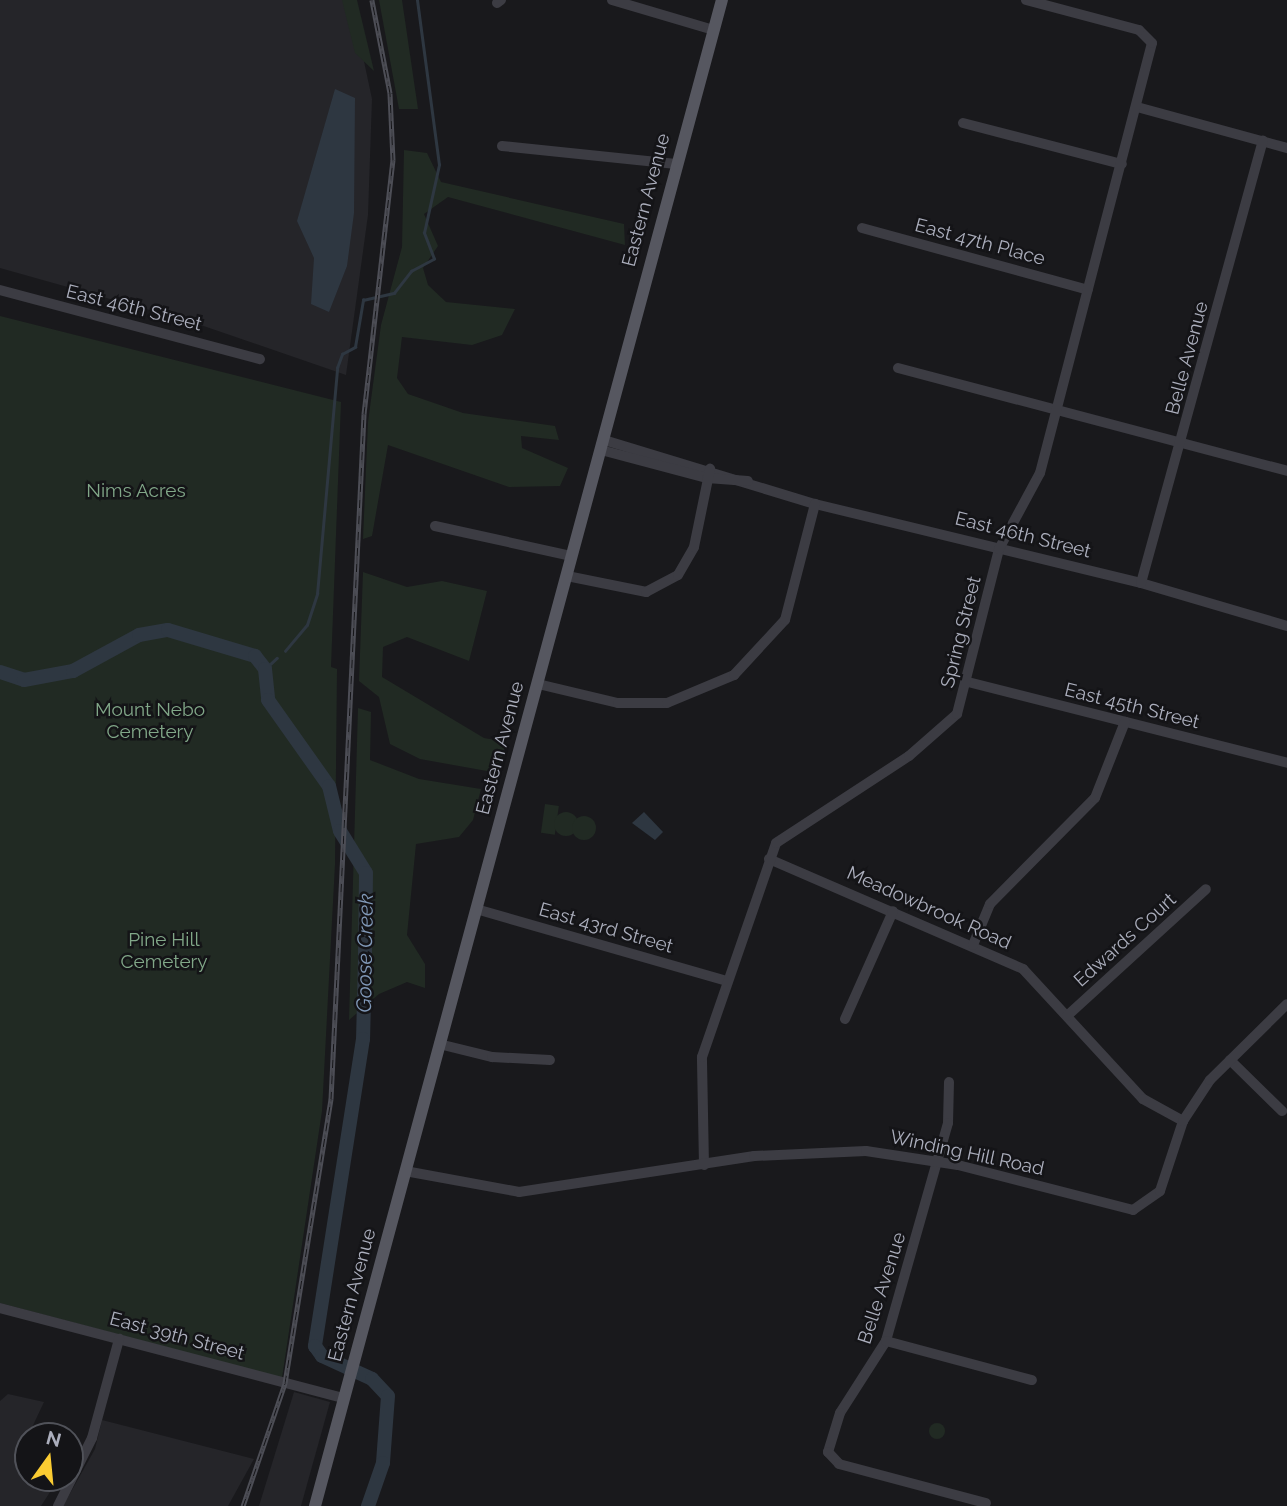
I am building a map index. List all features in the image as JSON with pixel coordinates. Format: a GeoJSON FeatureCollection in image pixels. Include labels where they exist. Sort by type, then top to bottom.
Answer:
{"type":"FeatureCollection","features":[{"type":"Feature","properties":{"kind":"main road","name":"Eastern Avenue"},"geometry":{"type":"LineString","coordinates":[[315,1506],[722,0]]}},
{"type":"Feature","properties":{"kind":"street"},"geometry":{"type":"LineString","coordinates":[[612,0],[713,30]]}},
{"type":"Feature","properties":{"kind":"street","name":"Spring Street"},"geometry":{"type":"LineString","coordinates":[[704,1165],[702,1058],[769,859],[786,832],[949,724],[968,682],[999,549],[1036,482],[1056,410],[1152,53],[1148,36],[1026,0]]}},
{"type":"Feature","properties":{"kind":"street"},"geometry":{"type":"LineString","coordinates":[[1137,107],[1287,148]]}},
{"type":"Feature","properties":{"kind":"street"},"geometry":{"type":"LineString","coordinates":[[963,123],[1122,164]]}},
{"type":"Feature","properties":{"kind":"street","name":"Belle Avenue"},"geometry":{"type":"LineString","coordinates":[[1141,583],[1182,444],[1263,141]]}},
{"type":"Feature","properties":{"kind":"street"},"geometry":{"type":"LineString","coordinates":[[502,146],[676,164]]}},
{"type":"Feature","properties":{"kind":"street","name":"East 47th Place"},"geometry":{"type":"LineString","coordinates":[[862,228],[1088,290]]}},
{"type":"Feature","properties":{"kind":"street","name":"East 46th Street"},"geometry":{"type":"LineString","coordinates":[[0,290],[260,359]]}},
{"type":"Feature","properties":{"kind":"street"},"geometry":{"type":"LineString","coordinates":[[898,368],[1287,471]]}},
{"type":"Feature","properties":{"kind":"street","name":"East 46th Street"},"geometry":{"type":"LineString","coordinates":[[602,445],[748,481],[816,503],[1141,583],[1287,626]]}},
{"type":"Feature","properties":{"kind":"street"},"geometry":{"type":"LineString","coordinates":[[567,576],[646,592],[678,575],[694,547],[708,473]]}},
{"type":"Feature","properties":{"kind":"street"},"geometry":{"type":"LineString","coordinates":[[538,684],[618,703],[667,703],[734,675],[785,620],[816,503]]}},
{"type":"Feature","properties":{"kind":"street"},"geometry":{"type":"LineString","coordinates":[[435,526],[572,556]]}},
{"type":"Feature","properties":{"kind":"street","name":"East 45th Street"},"geometry":{"type":"LineString","coordinates":[[968,682],[1287,763]]}},
{"type":"Feature","properties":{"kind":"street"},"geometry":{"type":"LineString","coordinates":[[973,945],[990,904],[1095,798],[1125,722]]}},
{"type":"Feature","properties":{"kind":"street","name":"Meadowbrook Road"},"geometry":{"type":"LineString","coordinates":[[769,859],[973,945],[1023,969],[1143,1099],[1183,1121]]}},
{"type":"Feature","properties":{"kind":"street","name":"Edwards Court"},"geometry":{"type":"LineString","coordinates":[[1067,1016],[1206,889]]}},
{"type":"Feature","properties":{"kind":"street","name":"East 43rd Street"},"geometry":{"type":"LineString","coordinates":[[476,909],[727,981]]}},
{"type":"Feature","properties":{"kind":"street"},"geometry":{"type":"LineString","coordinates":[[845,1019],[892,911]]}},
{"type":"Feature","properties":{"kind":"street","name":"Winding Hill Road"},"geometry":{"type":"LineString","coordinates":[[405,1171],[488,1191],[519,1192],[827,1149],[939,1161],[1133,1210],[1160,1191],[1183,1121],[1230,1060],[1287,1004]]}},
{"type":"Feature","properties":{"kind":"street"},"geometry":{"type":"LineString","coordinates":[[439,1044],[492,1056],[550,1060]]}},
{"type":"Feature","properties":{"kind":"street"},"geometry":{"type":"LineString","coordinates":[[1230,1060],[1282,1111]]}},
{"type":"Feature","properties":{"kind":"street","name":"Belle Avenue"},"geometry":{"type":"LineString","coordinates":[[949,1082],[939,1161],[886,1341],[840,1413],[829,1457],[986,1503]]}},
{"type":"Feature","properties":{"kind":"street","name":"East 39th Street"},"geometry":{"type":"LineString","coordinates":[[0,1308],[344,1398]]}},
{"type":"Feature","properties":{"kind":"street"},"geometry":{"type":"LineString","coordinates":[[58,1506],[92,1438],[119,1339]]}},
{"type":"Feature","properties":{"kind":"street"},"geometry":{"type":"LineString","coordinates":[[886,1341],[1032,1380]]}},
{"type":"Feature","properties":{"kind":"shaded area"},"geometry":{"type":"Polygon","coordinates":[[[0,0],[351,0],[372,99],[368,215],[346,375],[192,322],[0,268],[0,0]]]}},
{"type":"Feature","properties":{"kind":"shaded area"},"geometry":{"type":"Polygon","coordinates":[[[335,89],[355,98],[354,213],[347,266],[329,312],[311,304],[314,258],[297,221],[335,89]]]}},
{"type":"Feature","properties":{"kind":"shaded area"},"geometry":{"type":"Polygon","coordinates":[[[644,812],[663,832],[655,840],[632,823],[644,812]]]}},
{"type":"Feature","properties":{"kind":"shaded area"},"geometry":{"type":"Polygon","coordinates":[[[294,1392],[330,1402],[301,1506],[259,1506],[294,1392]]]}},
{"type":"Feature","properties":{"kind":"shaded area"},"geometry":{"type":"Polygon","coordinates":[[[8,1394],[44,1402],[35,1422],[14,1422],[14,1492],[50,1492],[41,1506],[0,1506],[0,1401],[8,1394]]]}},
{"type":"Feature","properties":{"kind":"shaded area"},"geometry":{"type":"Polygon","coordinates":[[[102,1420],[254,1459],[228,1506],[63,1506],[71,1492],[84,1492],[84,1469],[95,1449],[102,1420]]]}},
{"type":"Feature","properties":{"kind":"green space"},"geometry":{"type":"Polygon","coordinates":[[[342,0],[357,0],[374,71],[355,53],[342,0]]]}},
{"type":"Feature","properties":{"kind":"green space"},"geometry":{"type":"Polygon","coordinates":[[[379,0],[402,0],[418,109],[399,109],[379,0]]]}},
{"type":"Feature","properties":{"kind":"green space"},"geometry":{"type":"Polygon","coordinates":[[[404,150],[427,153],[441,182],[624,224],[625,245],[448,197],[424,214],[438,246],[423,268],[428,285],[446,302],[515,309],[502,335],[472,345],[402,337],[397,378],[408,394],[463,413],[555,426],[559,440],[521,436],[522,448],[568,468],[560,486],[509,487],[388,445],[372,536],[363,539],[368,422],[381,325],[402,247],[404,150]]]}},
{"type":"Feature","properties":{"kind":"green space"},"geometry":{"type":"Polygon","coordinates":[[[0,316],[341,402],[331,667],[337,669],[335,864],[322,1111],[282,1378],[0,1303],[0,316]]]}},
{"type":"Feature","properties":{"kind":"green space"},"geometry":{"type":"Polygon","coordinates":[[[363,572],[407,587],[442,581],[487,591],[469,661],[407,637],[383,647],[382,677],[484,738],[506,742],[498,773],[420,759],[390,744],[379,697],[359,681],[363,572]]]}},
{"type":"Feature","properties":{"kind":"green space"},"geometry":{"type":"Polygon","coordinates":[[[358,708],[371,712],[370,760],[419,779],[481,789],[473,820],[459,837],[416,844],[407,935],[425,964],[425,988],[407,982],[379,994],[349,1020],[358,708]]]}},
{"type":"Feature","properties":{"kind":"green space"},"geometry":{"type":"Polygon","coordinates":[[[545,804],[559,806],[555,835],[541,833],[545,804]]]}},
{"type":"Feature","properties":{"kind":"green space"},"geometry":{"type":"Polygon","coordinates":[[[566,812],[574,816],[578,824],[574,832],[566,836],[558,832],[554,824],[558,816],[566,812]]]}},
{"type":"Feature","properties":{"kind":"green space"},"geometry":{"type":"Polygon","coordinates":[[[584,816],[592,820],[596,828],[592,836],[584,840],[576,836],[572,828],[576,820],[584,816]]]}},
{"type":"Feature","properties":{"kind":"green space"},"geometry":{"type":"Polygon","coordinates":[[[937,1423],[945,1431],[937,1439],[929,1431],[937,1423]]]}},
{"type":"Feature","properties":{"kind":"waterway"},"geometry":{"type":"LineString","coordinates":[[285,651],[307,625],[317,594],[337,368],[342,354],[355,347],[363,300],[394,293],[411,271],[434,259],[424,233],[439,165],[417,0]]}},
{"type":"Feature","properties":{"kind":"waterway","name":"Goose Creek"},"geometry":{"type":"LineString","coordinates":[[0,672],[24,680],[73,671],[139,635],[168,630],[255,656],[265,669],[268,700],[329,786],[340,831],[366,873],[365,959],[363,1039],[315,1346],[322,1356],[372,1379],[388,1396],[383,1463],[368,1506]]}},
{"type":"Feature","properties":{"kind":"waterway"},"geometry":{"type":"LineString","coordinates":[[265,669],[277,658]]}},
{"type":"Feature","properties":{"kind":"railway"},"geometry":{"type":"LineString","coordinates":[[243,1506],[285,1383],[331,1099],[364,414],[393,160],[390,93],[372,0]]}},
{"type":"Feature","properties":{"kind":"park label","name":"Nims Acres"},"geometry":{"type":"Point","coordinates":[136,491]}},
{"type":"Feature","properties":{"kind":"park label","name":"Mount Nebo Cemetery"},"geometry":{"type":"Point","coordinates":[150,721]}},
{"type":"Feature","properties":{"kind":"park label","name":"Pine Hill Cemetery"},"geometry":{"type":"Point","coordinates":[164,951]}}]}
